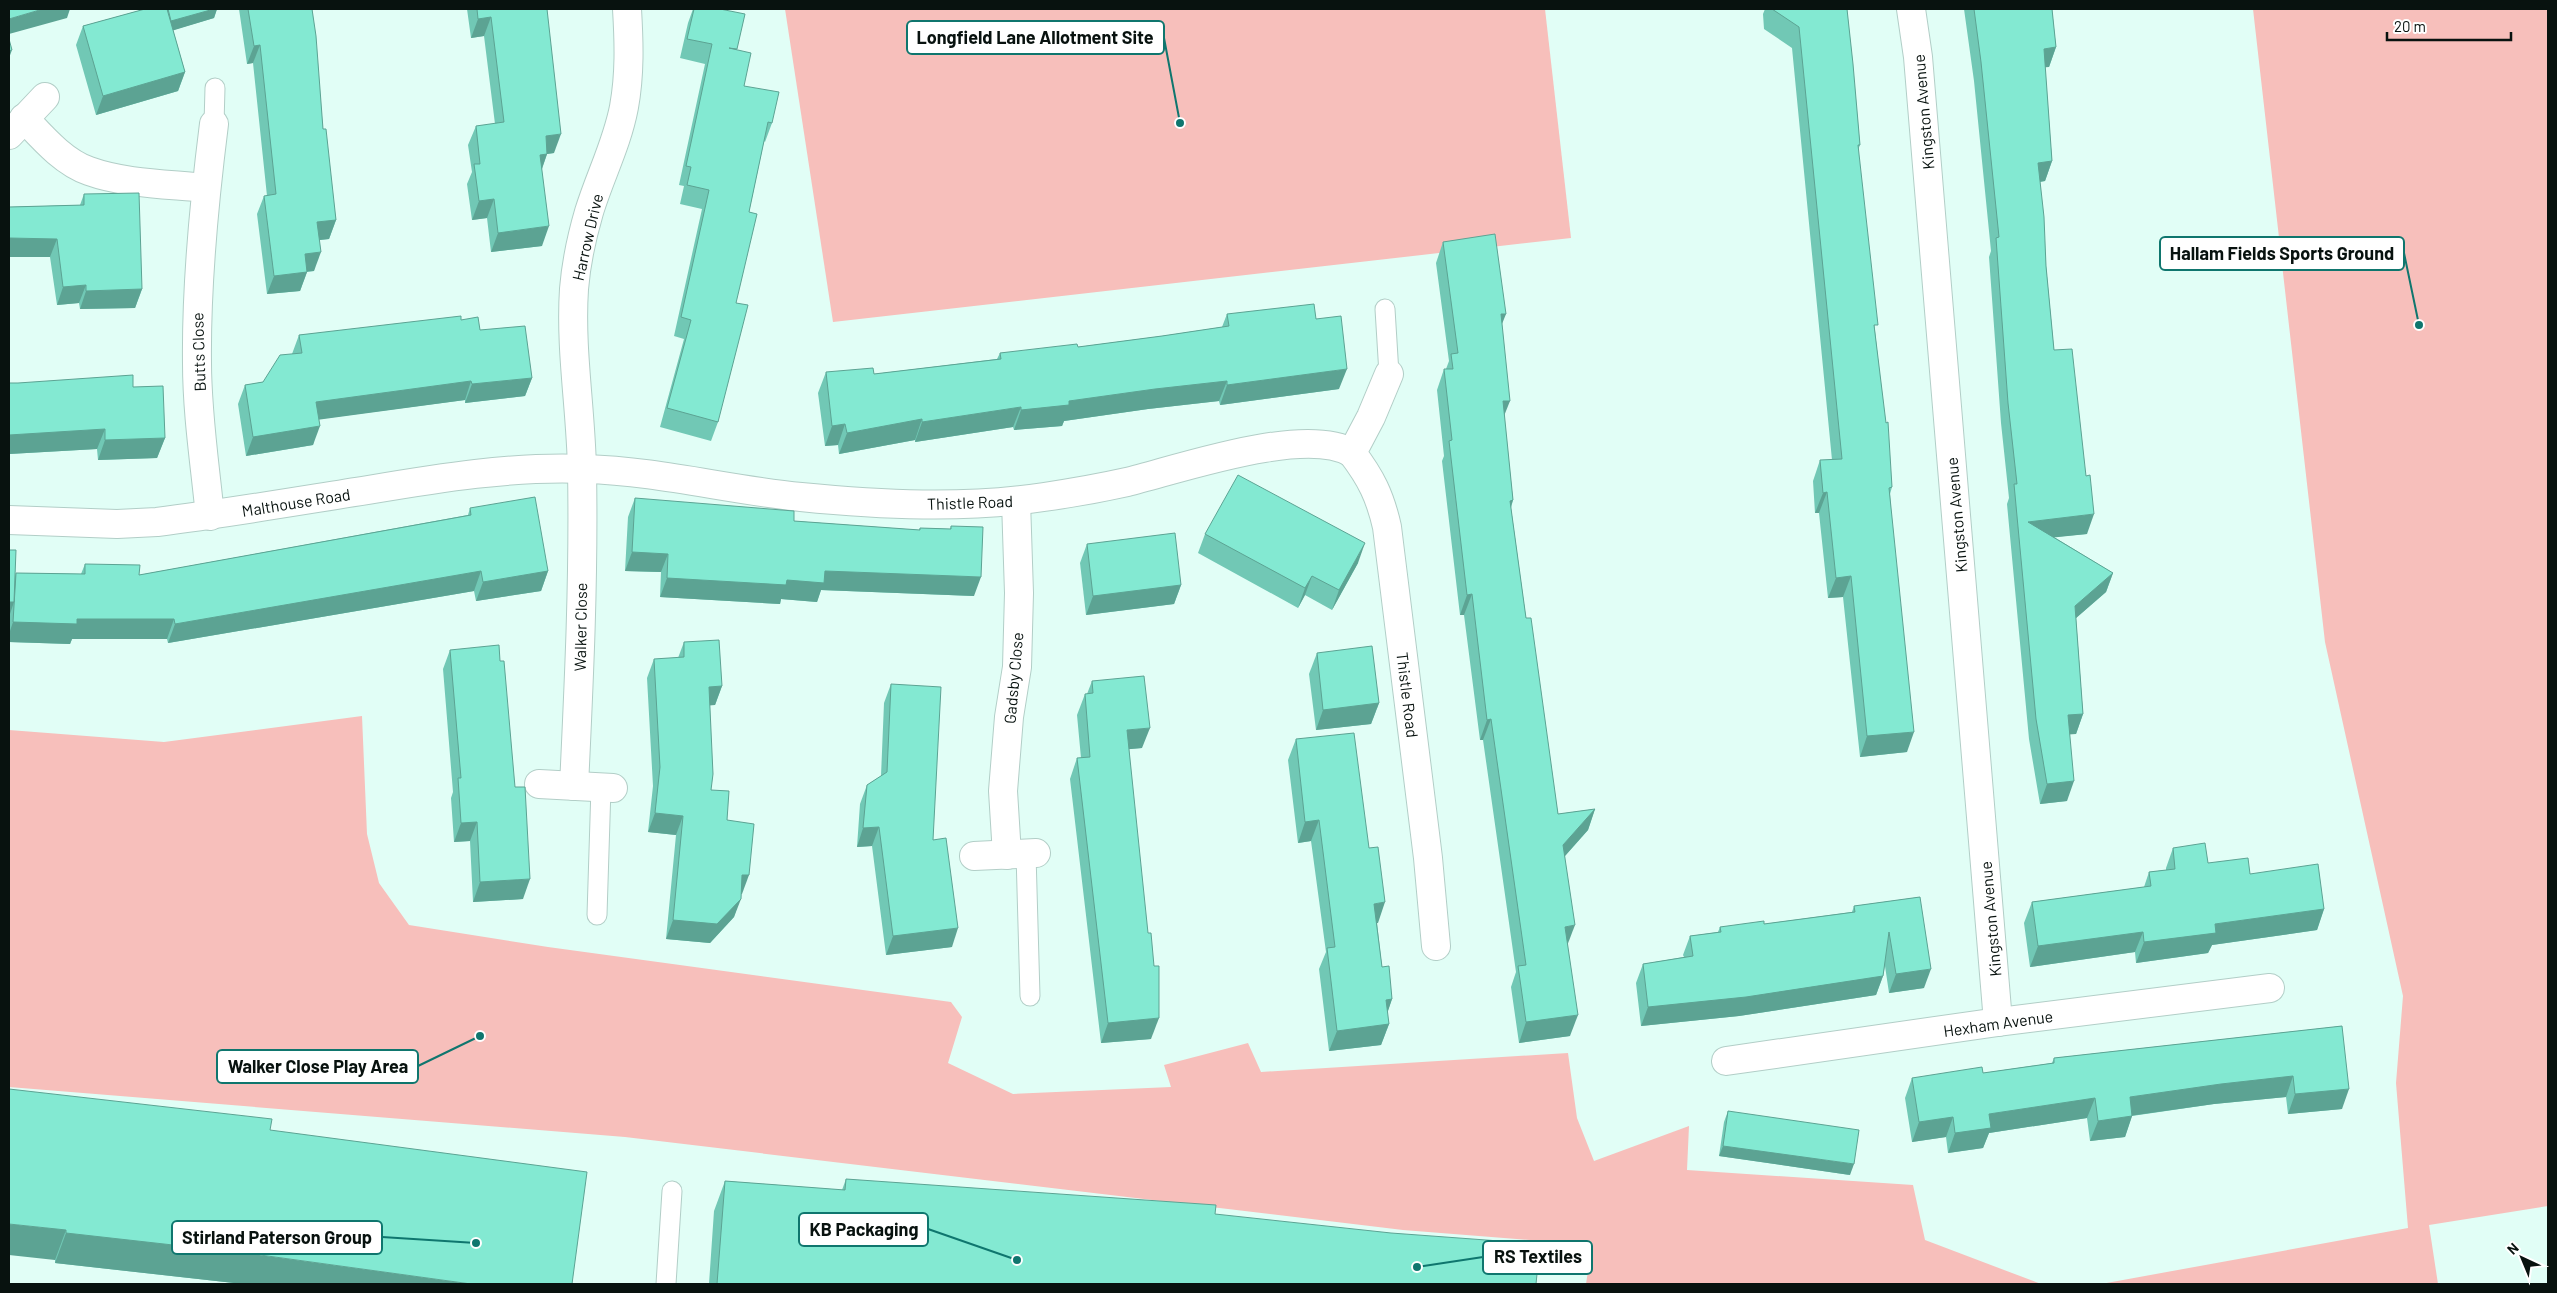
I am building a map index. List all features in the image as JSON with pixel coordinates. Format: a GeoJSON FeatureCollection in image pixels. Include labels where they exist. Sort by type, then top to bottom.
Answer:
{"type":"FeatureCollection","features":[{"type":"Feature","properties":{"kind":"street","name":"Harrow Drive"},"geometry":{"type":"LineString","coordinates":[[582,468],[573,328],[574,288],[589,212],[616,139],[624,107],[629,65],[627,9]]}},
{"type":"Feature","properties":{"kind":"street","name":"Kingston Avenue"},"geometry":{"type":"LineString","coordinates":[[1911,9],[1919,67],[1998,1022]]}},
{"type":"Feature","properties":{"kind":"street"},"geometry":{"type":"LineString","coordinates":[[45,97],[16,127],[87,171],[120,178],[206,188]]}},
{"type":"Feature","properties":{"kind":"street","name":"Butts Close"},"geometry":{"type":"LineString","coordinates":[[210,516],[197,366],[197,306],[206,188],[214,124]]}},
{"type":"Feature","properties":{"kind":"street"},"geometry":{"type":"LineString","coordinates":[[1352,452],[1372,416],[1389,374]]}},
{"type":"Feature","properties":{"kind":"street","name":"Thistle Road"},"geometry":{"type":"LineString","coordinates":[[582,468],[640,472],[800,497],[919,504],[1016,501],[1082,492],[1262,449],[1328,444],[1342,446],[1352,452],[1366,471],[1380,497],[1387,527],[1428,858],[1436,946]]}},
{"type":"Feature","properties":{"kind":"street","name":"Malthouse Road"},"geometry":{"type":"LineString","coordinates":[[9,520],[117,524],[158,522],[210,516],[413,482],[497,472],[582,468]]}},
{"type":"Feature","properties":{"kind":"street","name":"Walker Close"},"geometry":{"type":"LineString","coordinates":[[574,786],[581,638],[582,468]]}},
{"type":"Feature","properties":{"kind":"street","name":"Gadsby Close"},"geometry":{"type":"LineString","coordinates":[[1016,501],[1019,593],[1017,667],[1009,718],[1003,790],[1023,854]]}},
{"type":"Feature","properties":{"kind":"street"},"geometry":{"type":"LineString","coordinates":[[539,784],[607,788]]}},
{"type":"Feature","properties":{"kind":"street"},"geometry":{"type":"LineString","coordinates":[[974,856],[1023,854]]}},
{"type":"Feature","properties":{"kind":"street","name":"Hexham Avenue"},"geometry":{"type":"LineString","coordinates":[[1726,1061],[1998,1022],[2270,988]]}},
{"type":"Feature","properties":{"kind":"lane"},"geometry":{"type":"LineString","coordinates":[[214,88],[214,124]]}},
{"type":"Feature","properties":{"kind":"lane"},"geometry":{"type":"LineString","coordinates":[[1385,309],[1389,374]]}},
{"type":"Feature","properties":{"kind":"lane"},"geometry":{"type":"LineString","coordinates":[[597,915],[607,788]]}},
{"type":"Feature","properties":{"kind":"lane","name":"Gadsby Close"},"geometry":{"type":"LineString","coordinates":[[1023,854],[1030,996]]}},
{"type":"Feature","properties":{"kind":"lane"},"geometry":{"type":"LineString","coordinates":[[666,1284],[672,1191]]}},
{"type":"Feature","properties":{"kind":"shaded area"},"geometry":{"type":"Polygon","coordinates":[[[785,9],[1545,9],[1571,238],[833,322],[785,9]]]}},
{"type":"Feature","properties":{"kind":"shaded area"},"geometry":{"type":"Polygon","coordinates":[[[2253,9],[2548,9],[2548,1206],[2429,1225],[2438,1284],[2101,1284],[2408,1228],[2396,1083],[2403,996],[2325,642],[2253,9]]]}},
{"type":"Feature","properties":{"kind":"shaded area"},"geometry":{"type":"Polygon","coordinates":[[[362,716],[367,834],[379,883],[409,925],[548,947],[951,1002],[962,1017],[948,1063],[1013,1094],[1171,1087],[1164,1065],[1248,1043],[1261,1072],[1568,1053],[1577,1118],[1594,1161],[1689,1126],[1687,1170],[1913,1185],[1925,1240],[2041,1284],[1586,1284],[1592,1245],[1403,1230],[625,1137],[9,1087],[9,730],[164,742],[362,716]]]}},
{"type":"Feature","properties":{"kind":"building"},"geometry":{"type":"Polygon","coordinates":[[[9,9],[43,9],[9,19],[9,9]]]}},
{"type":"Feature","properties":{"kind":"building"},"geometry":{"type":"Polygon","coordinates":[[[145,9],[167,9],[185,72],[103,96],[83,26],[145,9]]]}},
{"type":"Feature","properties":{"kind":"building"},"geometry":{"type":"Polygon","coordinates":[[[168,9],[214,9],[171,21],[168,9]]]}},
{"type":"Feature","properties":{"kind":"building"},"geometry":{"type":"Polygon","coordinates":[[[248,9],[312,9],[316,36],[323,129],[326,129],[336,220],[317,222],[321,252],[305,254],[307,272],[274,276],[264,196],[276,194],[260,45],[254,46],[248,9]]]}},
{"type":"Feature","properties":{"kind":"building"},"geometry":{"type":"Polygon","coordinates":[[[477,9],[547,9],[561,134],[546,136],[547,154],[540,155],[549,226],[498,233],[494,199],[479,201],[474,164],[480,164],[476,126],[504,122],[491,17],[478,19],[477,9]]]}},
{"type":"Feature","properties":{"kind":"building"},"geometry":{"type":"Polygon","coordinates":[[[694,9],[720,9],[745,14],[737,49],[729,48],[751,53],[744,86],[779,92],[772,123],[768,122],[749,212],[757,214],[736,303],[748,305],[718,422],[667,408],[691,320],[681,317],[709,190],[687,185],[691,167],[686,166],[712,44],[687,39],[694,9]]]}},
{"type":"Feature","properties":{"kind":"building"},"geometry":{"type":"Polygon","coordinates":[[[1772,9],[1847,9],[1860,145],[1858,145],[1878,325],[1874,325],[1886,423],[1888,422],[1892,487],[1889,488],[1914,732],[1867,736],[1851,576],[1836,578],[1827,492],[1823,493],[1820,460],[1842,459],[1799,27],[1772,9]]]}},
{"type":"Feature","properties":{"kind":"building"},"geometry":{"type":"Polygon","coordinates":[[[1974,9],[2052,9],[2056,47],[2044,49],[2052,161],[2038,163],[2044,217],[2046,266],[2054,350],[2072,349],[2086,476],[2090,475],[2094,514],[2028,522],[2113,573],[2075,606],[2083,714],[2068,715],[2074,781],[2047,784],[2036,719],[2014,484],[2017,484],[2008,403],[1996,238],[1999,237],[1974,9]]]}},
{"type":"Feature","properties":{"kind":"building"},"geometry":{"type":"Polygon","coordinates":[[[9,39],[12,50],[9,51],[9,39]]]}},
{"type":"Feature","properties":{"kind":"building"},"geometry":{"type":"Polygon","coordinates":[[[139,193],[142,289],[86,291],[86,285],[63,287],[57,239],[9,238],[9,207],[84,205],[84,194],[139,193]]]}},
{"type":"Feature","properties":{"kind":"building"},"geometry":{"type":"Polygon","coordinates":[[[1495,234],[1506,314],[1501,314],[1510,401],[1503,401],[1513,500],[1510,501],[1526,618],[1531,618],[1558,814],[1595,809],[1563,845],[1575,925],[1565,927],[1578,1015],[1526,1022],[1518,966],[1526,965],[1491,719],[1487,720],[1472,594],[1467,595],[1449,441],[1452,440],[1444,369],[1453,369],[1451,354],[1458,353],[1443,242],[1495,234]]]}},
{"type":"Feature","properties":{"kind":"building"},"geometry":{"type":"Polygon","coordinates":[[[1314,304],[1316,319],[1341,316],[1347,369],[1227,385],[1227,381],[1155,389],[1069,401],[1069,405],[1021,410],[1021,407],[922,422],[922,419],[847,433],[845,424],[832,426],[826,372],[873,368],[874,374],[1001,359],[1000,353],[1077,344],[1078,347],[1229,326],[1227,314],[1314,304]]]}},
{"type":"Feature","properties":{"kind":"building"},"geometry":{"type":"Polygon","coordinates":[[[461,316],[461,320],[478,317],[480,330],[525,326],[532,378],[472,384],[471,381],[316,402],[320,426],[253,437],[245,385],[263,382],[280,355],[302,353],[299,335],[461,316]]]}},
{"type":"Feature","properties":{"kind":"building"},"geometry":{"type":"Polygon","coordinates":[[[133,375],[133,387],[163,386],[165,438],[105,440],[105,429],[9,435],[9,383],[133,375]]]}},
{"type":"Feature","properties":{"kind":"building"},"geometry":{"type":"Polygon","coordinates":[[[1238,475],[1365,543],[1339,590],[1312,576],[1305,588],[1205,534],[1238,475]]]}},
{"type":"Feature","properties":{"kind":"building"},"geometry":{"type":"Polygon","coordinates":[[[535,497],[548,571],[483,582],[481,571],[175,624],[174,619],[77,619],[77,624],[13,622],[16,573],[85,574],[85,564],[140,565],[139,575],[471,515],[470,508],[535,497]]]}},
{"type":"Feature","properties":{"kind":"building"},"geometry":{"type":"Polygon","coordinates":[[[635,498],[794,511],[794,521],[920,530],[920,528],[951,529],[951,526],[983,527],[981,577],[825,571],[824,583],[787,580],[786,585],[667,578],[668,554],[632,552],[635,498]]]}},
{"type":"Feature","properties":{"kind":"building"},"geometry":{"type":"Polygon","coordinates":[[[1175,533],[1181,585],[1093,596],[1087,544],[1175,533]]]}},
{"type":"Feature","properties":{"kind":"building"},"geometry":{"type":"Polygon","coordinates":[[[9,550],[16,550],[14,602],[9,602],[9,550]]]}},
{"type":"Feature","properties":{"kind":"building"},"geometry":{"type":"Polygon","coordinates":[[[719,640],[722,686],[709,687],[713,774],[711,790],[729,791],[727,820],[754,824],[749,875],[742,875],[741,899],[717,924],[673,920],[683,816],[655,813],[660,767],[654,659],[684,657],[684,642],[719,640]]]}},
{"type":"Feature","properties":{"kind":"building"},"geometry":{"type":"Polygon","coordinates":[[[499,645],[500,661],[504,661],[515,787],[525,787],[530,879],[480,882],[477,822],[461,823],[458,778],[461,778],[450,650],[499,645]]]}},
{"type":"Feature","properties":{"kind":"building"},"geometry":{"type":"Polygon","coordinates":[[[1372,646],[1379,703],[1323,710],[1317,653],[1372,646]]]}},
{"type":"Feature","properties":{"kind":"building"},"geometry":{"type":"Polygon","coordinates":[[[1144,676],[1150,728],[1127,730],[1148,933],[1151,933],[1154,966],[1159,966],[1159,1018],[1108,1023],[1077,758],[1090,757],[1085,694],[1093,693],[1092,681],[1144,676]]]}},
{"type":"Feature","properties":{"kind":"building"},"geometry":{"type":"Polygon","coordinates":[[[891,684],[941,687],[933,840],[946,838],[958,928],[893,936],[879,827],[863,828],[867,785],[887,772],[891,684]]]}},
{"type":"Feature","properties":{"kind":"building"},"geometry":{"type":"Polygon","coordinates":[[[1354,733],[1369,848],[1378,847],[1385,902],[1374,904],[1382,967],[1389,966],[1392,999],[1386,1000],[1389,1024],[1337,1031],[1327,948],[1335,947],[1319,820],[1305,822],[1296,739],[1354,733]]]}},
{"type":"Feature","properties":{"kind":"building"},"geometry":{"type":"Polygon","coordinates":[[[2205,843],[2208,863],[2248,858],[2250,874],[2318,864],[2324,909],[2215,924],[2216,933],[2144,942],[2143,932],[2038,946],[2032,902],[2151,886],[2149,872],[2175,869],[2173,848],[2205,843]]]}},
{"type":"Feature","properties":{"kind":"building"},"geometry":{"type":"Polygon","coordinates":[[[1920,897],[1931,969],[1896,974],[1889,932],[1883,976],[1746,997],[1648,1007],[1643,964],[1693,956],[1690,936],[1721,932],[1720,927],[1764,921],[1764,924],[1855,912],[1854,906],[1920,897]]]}},
{"type":"Feature","properties":{"kind":"building"},"geometry":{"type":"Polygon","coordinates":[[[2342,1026],[2349,1089],[2295,1094],[2293,1076],[2130,1097],[2132,1116],[2098,1121],[2095,1098],[1989,1114],[1991,1128],[1955,1133],[1953,1117],[1919,1122],[1912,1078],[1982,1067],[1983,1073],[2054,1063],[2054,1058],[2342,1026]]]}},
{"type":"Feature","properties":{"kind":"building"},"geometry":{"type":"Polygon","coordinates":[[[9,1089],[272,1119],[270,1130],[587,1172],[572,1284],[471,1284],[253,1254],[66,1233],[66,1230],[9,1224],[9,1089]]]}},
{"type":"Feature","properties":{"kind":"building"},"geometry":{"type":"Polygon","coordinates":[[[1728,1111],[1859,1130],[1854,1164],[1723,1146],[1728,1111]]]}},
{"type":"Feature","properties":{"kind":"building"},"geometry":{"type":"Polygon","coordinates":[[[846,1179],[1216,1205],[1215,1214],[1391,1233],[1540,1244],[1536,1284],[717,1284],[725,1181],[845,1190],[846,1179]]]}},
{"type":"Feature","properties":{"kind":"place","name":"Longfield Lane Allotment Site"},"geometry":{"type":"Point","coordinates":[1180,123]}},
{"type":"Feature","properties":{"kind":"place","name":"Hallam Fields Sports Ground"},"geometry":{"type":"Point","coordinates":[2419,325]}},
{"type":"Feature","properties":{"kind":"place","name":"Walker Close Play Area"},"geometry":{"type":"Point","coordinates":[480,1036]}},
{"type":"Feature","properties":{"kind":"place","name":"Stirland Paterson Group"},"geometry":{"type":"Point","coordinates":[476,1243]}},
{"type":"Feature","properties":{"kind":"place","name":"KB Packaging"},"geometry":{"type":"Point","coordinates":[1017,1260]}},
{"type":"Feature","properties":{"kind":"place","name":"RS Textiles"},"geometry":{"type":"Point","coordinates":[1417,1267]}}]}
